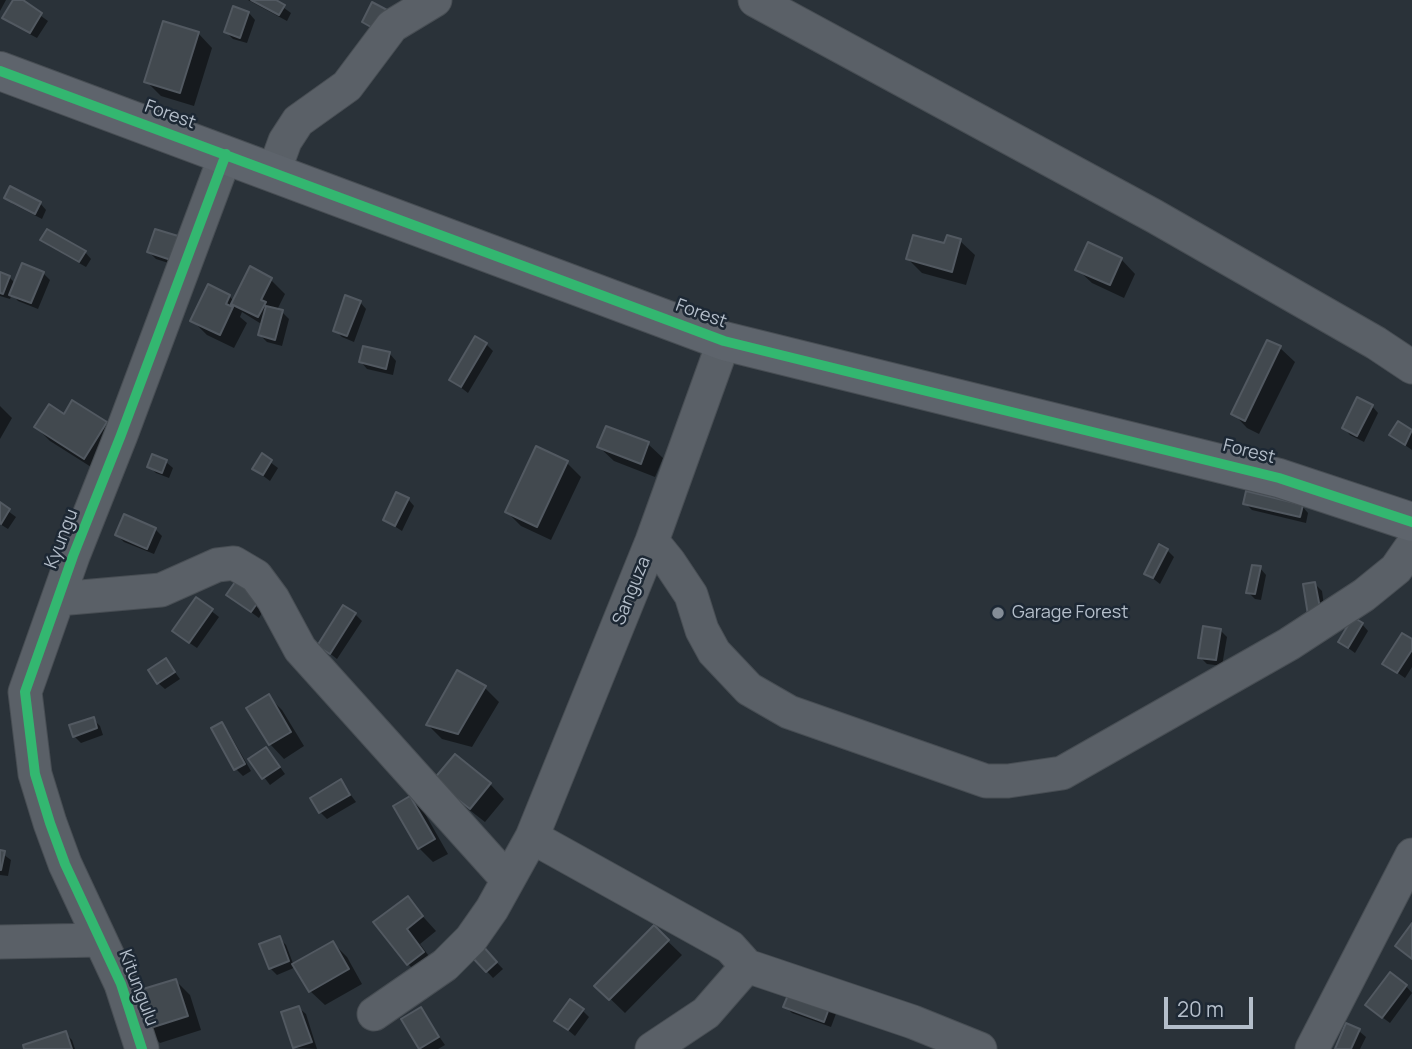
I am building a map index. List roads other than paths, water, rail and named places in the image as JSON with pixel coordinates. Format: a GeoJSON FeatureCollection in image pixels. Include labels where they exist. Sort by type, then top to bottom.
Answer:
{"type":"FeatureCollection","features":[{"type":"Feature","properties":{"kind":"street"},"geometry":{"type":"LineString","coordinates":[[272,174],[285,141],[298,121],[347,86],[392,26],[435,0]]}},
{"type":"Feature","properties":{"kind":"street"},"geometry":{"type":"LineString","coordinates":[[755,0],[1154,216],[1376,343],[1412,367]]}},
{"type":"Feature","properties":{"kind":"street","name":"Forest"},"geometry":{"type":"LineString","coordinates":[[0,71],[724,341],[1279,478],[1412,522]]}},
{"type":"Feature","properties":{"kind":"street","name":"Kyungu"},"geometry":{"type":"LineString","coordinates":[[100,940],[65,864],[35,774],[13,687],[58,599],[226,154]]}},
{"type":"Feature","properties":{"kind":"street","name":"Sanguza"},"geometry":{"type":"LineString","coordinates":[[374,1014],[445,965],[471,939],[492,908],[532,837],[652,541],[724,341]]}},
{"type":"Feature","properties":{"kind":"street"},"geometry":{"type":"LineString","coordinates":[[652,541],[691,595],[702,630],[715,652],[749,689],[789,712],[986,781],[1008,781],[1062,772],[1203,695],[1364,595],[1396,569],[1412,546]]}},
{"type":"Feature","properties":{"kind":"street"},"geometry":{"type":"LineString","coordinates":[[58,599],[161,590],[218,565],[234,563],[256,576],[273,599],[300,649],[508,880]]}},
{"type":"Feature","properties":{"kind":"street"},"geometry":{"type":"LineString","coordinates":[[532,837],[730,947],[747,966],[913,1022],[979,1049]]}},
{"type":"Feature","properties":{"kind":"street"},"geometry":{"type":"LineString","coordinates":[[1312,1049],[1412,855]]}},
{"type":"Feature","properties":{"kind":"street"},"geometry":{"type":"LineString","coordinates":[[0,942],[100,940]]}},
{"type":"Feature","properties":{"kind":"street","name":"Kitungulu"},"geometry":{"type":"LineString","coordinates":[[100,940],[121,984],[142,1049]]}},
{"type":"Feature","properties":{"kind":"street"},"geometry":{"type":"LineString","coordinates":[[652,1049],[706,1013],[747,966]]}},
{"type":"Feature","properties":{"kind":"place","name":"Garage Forest"},"geometry":{"type":"Point","coordinates":[998,613]}}]}
